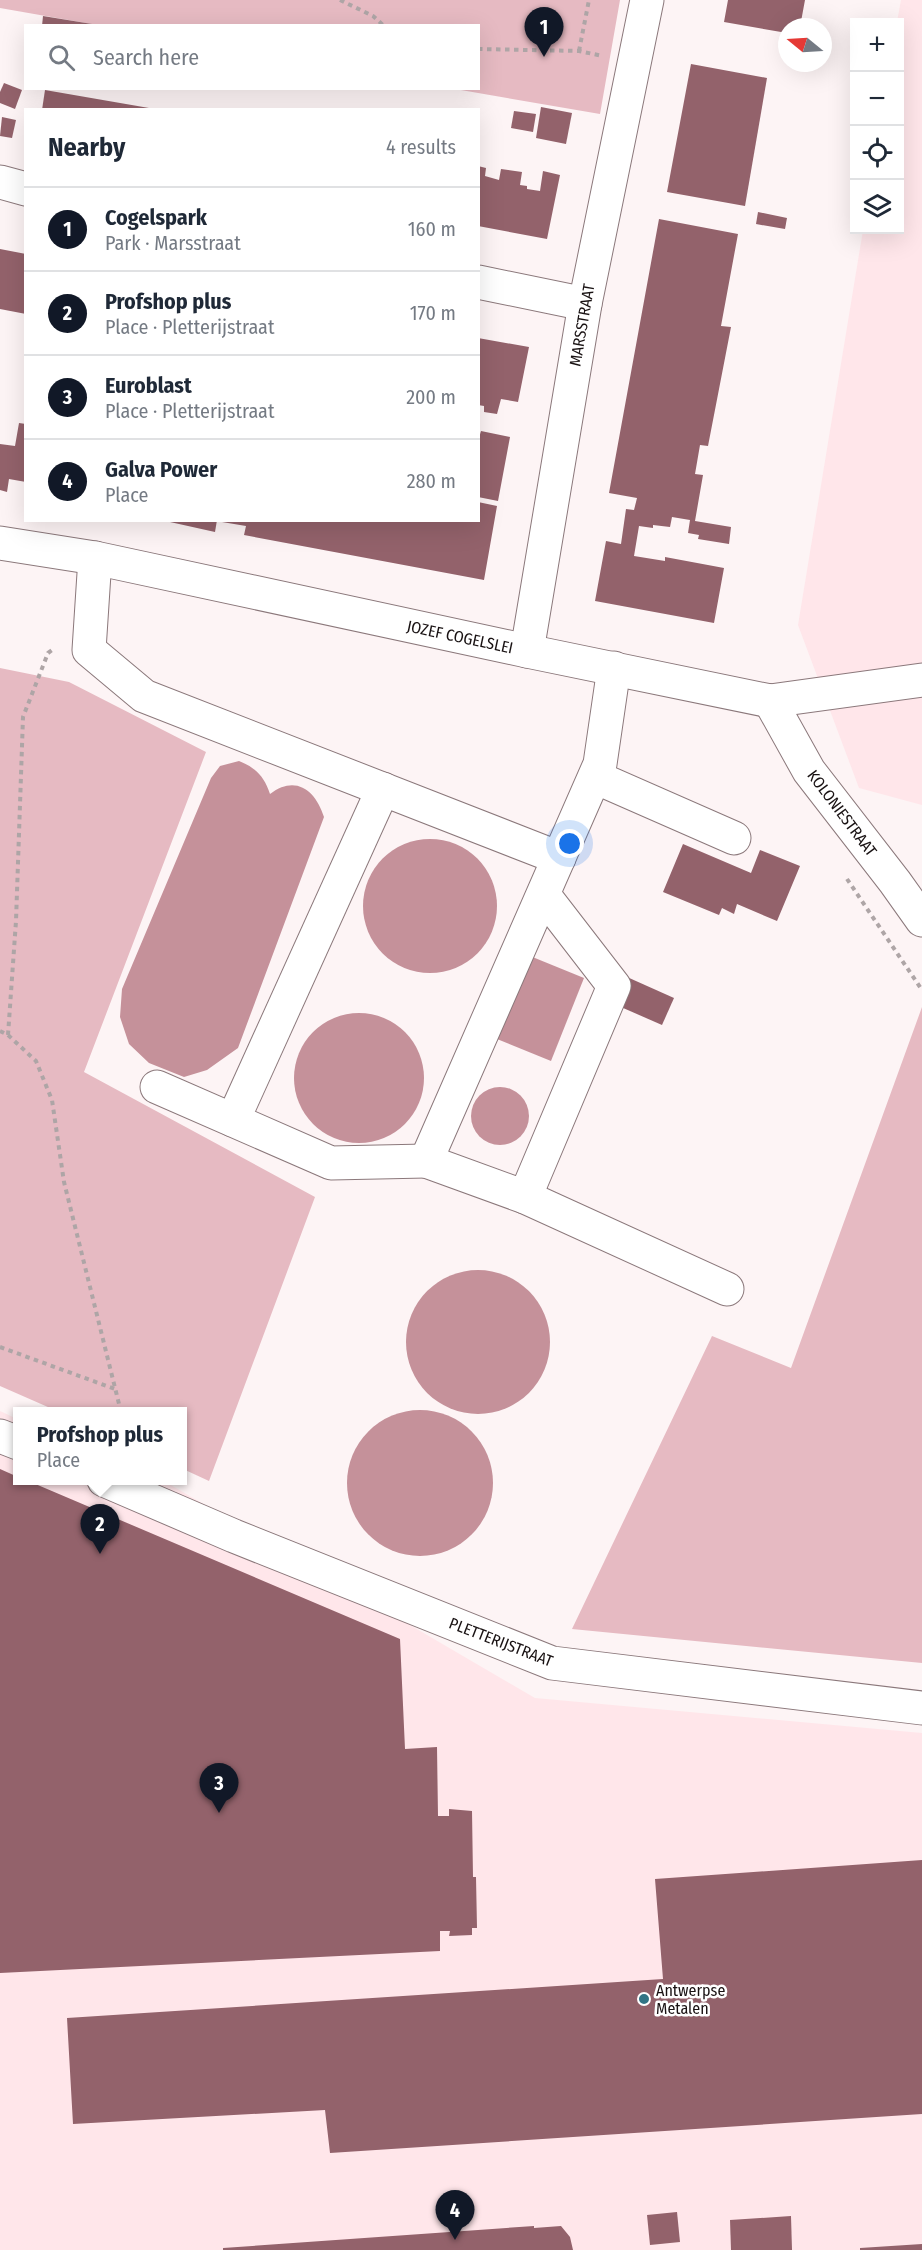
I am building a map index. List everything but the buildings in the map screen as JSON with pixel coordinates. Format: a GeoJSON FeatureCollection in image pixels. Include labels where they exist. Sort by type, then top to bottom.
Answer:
{"type":"FeatureCollection","features":[{"type":"Feature","properties":{"kind":"street","name":"MARSSTRAAT"},"geometry":{"type":"LineString","coordinates":[[527,651],[585,304],[647,0]]}},
{"type":"Feature","properties":{"kind":"street"},"geometry":{"type":"LineString","coordinates":[[0,182],[24,188]]}},
{"type":"Feature","properties":{"kind":"street"},"geometry":{"type":"LineString","coordinates":[[480,282],[585,304]]}},
{"type":"Feature","properties":{"kind":"street","name":"JOZEF COGELSLEI"},"geometry":{"type":"LineString","coordinates":[[0,543],[95,558],[527,651],[770,700],[922,680]]}},
{"type":"Feature","properties":{"kind":"street"},"geometry":{"type":"LineString","coordinates":[[95,558],[89,650],[144,696],[559,858]]}},
{"type":"Feature","properties":{"kind":"street"},"geometry":{"type":"LineString","coordinates":[[426,1161],[600,764],[614,668]]}},
{"type":"Feature","properties":{"kind":"street","name":"KOLONIESTRAAT"},"geometry":{"type":"LineString","coordinates":[[770,700],[809,771],[922,920]]}},
{"type":"Feature","properties":{"kind":"street"},"geometry":{"type":"LineString","coordinates":[[595,777],[734,838]]}},
{"type":"Feature","properties":{"kind":"street"},"geometry":{"type":"LineString","coordinates":[[233,1120],[383,789]]}},
{"type":"Feature","properties":{"kind":"street"},"geometry":{"type":"LineString","coordinates":[[525,1197],[614,986],[543,894]]}},
{"type":"Feature","properties":{"kind":"street"},"geometry":{"type":"LineString","coordinates":[[157,1087],[331,1163],[426,1161],[525,1197],[727,1289]]}},
{"type":"Feature","properties":{"kind":"street","name":"PLETTERIJSTRAAT"},"geometry":{"type":"LineString","coordinates":[[116,1485],[244,1540],[552,1663],[922,1708]]}},
{"type":"Feature","properties":{"kind":"path"},"geometry":{"type":"LineString","coordinates":[[340,0],[373,16],[382,24]]}},
{"type":"Feature","properties":{"kind":"path"},"geometry":{"type":"LineString","coordinates":[[579,51],[589,0]]}},
{"type":"Feature","properties":{"kind":"path"},"geometry":{"type":"LineString","coordinates":[[480,49],[579,51],[636,62]]}},
{"type":"Feature","properties":{"kind":"path"},"geometry":{"type":"LineString","coordinates":[[8,1035],[16,921],[23,717],[48,653],[91,623]]}},
{"type":"Feature","properties":{"kind":"path"},"geometry":{"type":"LineString","coordinates":[[0,1031],[8,1035],[36,1061],[51,1100],[64,1182],[120,1407]]}},
{"type":"Feature","properties":{"kind":"path"},"geometry":{"type":"LineString","coordinates":[[0,1347],[115,1390]]}},
{"type":"Feature","properties":{"kind":"shaded area"},"geometry":{"type":"Polygon","coordinates":[[[0,0],[620,0],[600,114],[461,90],[480,90],[480,24],[91,24],[0,8],[0,0]]]}},
{"type":"Feature","properties":{"kind":"shaded area"},"geometry":{"type":"Polygon","coordinates":[[[901,0],[922,0],[922,805],[859,788],[798,625],[862,234],[904,234],[904,18],[898,18],[901,0]]]}},
{"type":"Feature","properties":{"kind":"shaded area"},"geometry":{"type":"Polygon","coordinates":[[[0,668],[69,682],[206,752],[84,1072],[315,1197],[209,1481],[187,1471],[187,1407],[48,1407],[0,1386],[0,668]]]}},
{"type":"Feature","properties":{"kind":"shaded area"},"geometry":{"type":"Polygon","coordinates":[[[239,761],[259,773],[270,794],[279,788],[288,786],[304,788],[316,800],[324,817],[238,1048],[207,1070],[184,1077],[149,1063],[129,1044],[120,1017],[122,989],[211,778],[220,766],[239,761]]]}},
{"type":"Feature","properties":{"kind":"shaded area"},"geometry":{"type":"Polygon","coordinates":[[[430,839],[455,845],[477,859],[491,881],[497,906],[491,931],[477,953],[455,967],[430,973],[405,967],[383,953],[369,931],[363,906],[369,881],[383,859],[405,845],[430,839]]]}},
{"type":"Feature","properties":{"kind":"shaded area"},"geometry":{"type":"Polygon","coordinates":[[[530,956],[584,978],[551,1061],[497,1039],[530,956]]]}},
{"type":"Feature","properties":{"kind":"shaded area"},"geometry":{"type":"Polygon","coordinates":[[[922,1007],[922,1663],[572,1629],[712,1336],[791,1368],[922,1007]]]}},
{"type":"Feature","properties":{"kind":"shaded area"},"geometry":{"type":"Polygon","coordinates":[[[359,1013],[384,1018],[405,1032],[419,1053],[424,1078],[419,1103],[405,1124],[384,1138],[359,1143],[334,1138],[313,1124],[299,1103],[294,1078],[299,1053],[313,1032],[334,1018],[359,1013]]]}},
{"type":"Feature","properties":{"kind":"shaded area"},"geometry":{"type":"Polygon","coordinates":[[[500,1087],[511,1089],[524,1100],[529,1116],[527,1127],[516,1140],[500,1145],[489,1143],[476,1132],[471,1116],[473,1105],[484,1092],[500,1087]]]}},
{"type":"Feature","properties":{"kind":"shaded area"},"geometry":{"type":"Polygon","coordinates":[[[478,1270],[505,1276],[518,1282],[529,1291],[538,1302],[544,1315],[550,1342],[544,1369],[538,1382],[529,1393],[518,1402],[505,1408],[478,1414],[451,1408],[438,1402],[427,1393],[418,1382],[412,1369],[406,1342],[412,1315],[418,1302],[427,1291],[438,1282],[451,1276],[478,1270]]]}},
{"type":"Feature","properties":{"kind":"shaded area"},"geometry":{"type":"Polygon","coordinates":[[[420,1410],[434,1411],[448,1416],[461,1422],[472,1431],[481,1442],[487,1455],[492,1469],[492,1497],[487,1511],[481,1524],[472,1535],[461,1544],[448,1550],[434,1555],[420,1556],[406,1555],[392,1550],[379,1544],[368,1535],[359,1524],[353,1511],[348,1497],[347,1483],[348,1469],[353,1455],[359,1442],[368,1431],[379,1422],[392,1416],[406,1411],[420,1410]]]}},
{"type":"Feature","properties":{"kind":"shaded area"},"geometry":{"type":"Polygon","coordinates":[[[0,1411],[13,1417],[13,1485],[171,1485],[535,1698],[922,1733],[922,2250],[0,2250],[0,1411]]]}},
{"type":"Feature","properties":{"kind":"place","name":"Cogelspark"},"geometry":{"type":"Point","coordinates":[544,57]}},
{"type":"Feature","properties":{"kind":"place","name":"Profshop plus"},"geometry":{"type":"Point","coordinates":[100,1554]}},
{"type":"Feature","properties":{"kind":"place","name":"Euroblast"},"geometry":{"type":"Point","coordinates":[219,1813]}},
{"type":"Feature","properties":{"kind":"place","name":"Antwerpse Metalen"},"geometry":{"type":"Point","coordinates":[644,1999]}},
{"type":"Feature","properties":{"kind":"place","name":"Galva Power"},"geometry":{"type":"Point","coordinates":[455,2240]}}]}
